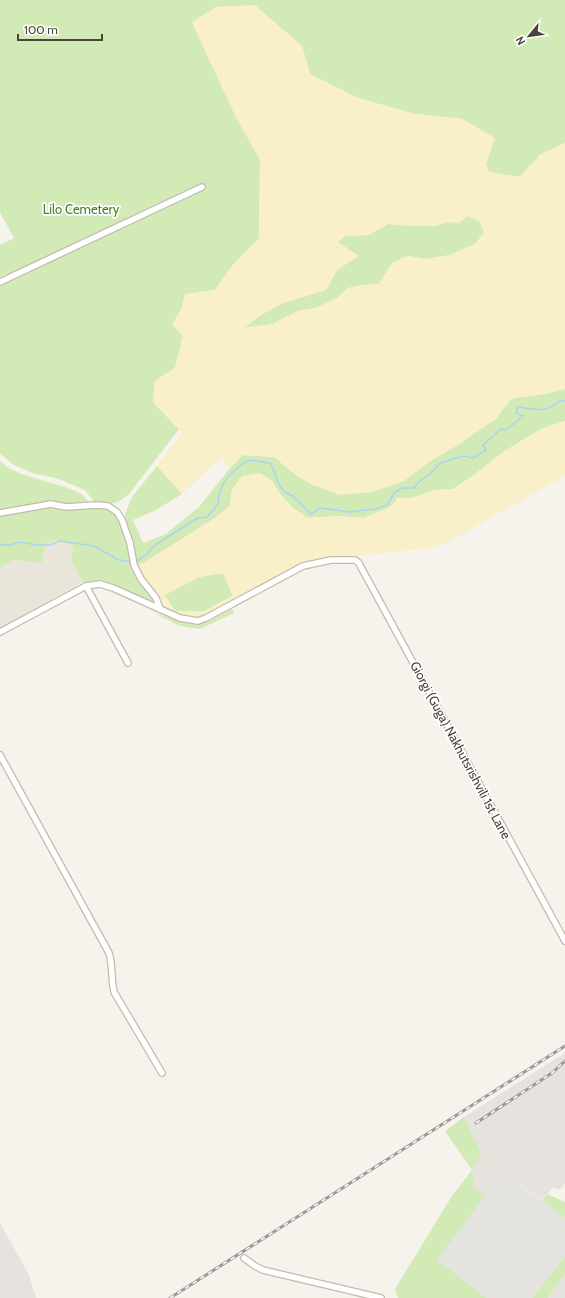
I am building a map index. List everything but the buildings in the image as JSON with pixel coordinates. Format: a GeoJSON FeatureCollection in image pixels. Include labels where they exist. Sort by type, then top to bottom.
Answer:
{"type":"FeatureCollection","features":[{"type":"Feature","properties":{"kind":"street"},"geometry":{"type":"LineString","coordinates":[[0,282],[202,187]]}},
{"type":"Feature","properties":{"kind":"street"},"geometry":{"type":"LineString","coordinates":[[0,513],[52,504],[66,507],[97,505],[108,506],[117,512],[122,520],[130,543],[134,565],[140,579],[156,598],[160,609]]}},
{"type":"Feature","properties":{"kind":"street","name":"Giorgi (Guga) Nakhutsrishvili 1st Lane"},"geometry":{"type":"LineString","coordinates":[[160,609],[180,618],[198,621],[303,566],[330,560],[355,560],[359,563],[565,941]]}},
{"type":"Feature","properties":{"kind":"street"},"geometry":{"type":"LineString","coordinates":[[0,632],[86,586],[100,584],[113,588],[160,609]]}},
{"type":"Feature","properties":{"kind":"street"},"geometry":{"type":"LineString","coordinates":[[86,586],[128,663]]}},
{"type":"Feature","properties":{"kind":"street"},"geometry":{"type":"LineString","coordinates":[[0,755],[109,953],[112,963],[112,983],[114,992],[162,1073]]}},
{"type":"Feature","properties":{"kind":"street"},"geometry":{"type":"LineString","coordinates":[[244,1258],[263,1270],[382,1298]]}},
{"type":"Feature","properties":{"kind":"shaded area"},"geometry":{"type":"Polygon","coordinates":[[[55,540],[73,546],[71,562],[83,582],[0,628],[0,568],[13,560],[42,563],[46,543],[55,540]]]}},
{"type":"Feature","properties":{"kind":"shaded area"},"geometry":{"type":"Polygon","coordinates":[[[565,1053],[565,1183],[560,1190],[552,1188],[542,1200],[503,1172],[485,1197],[474,1188],[472,1170],[482,1154],[464,1117],[565,1053]]]}},
{"type":"Feature","properties":{"kind":"shaded area"},"geometry":{"type":"Polygon","coordinates":[[[503,1172],[565,1218],[565,1256],[532,1298],[487,1298],[437,1260],[503,1172]]]}},
{"type":"Feature","properties":{"kind":"shaded area"},"geometry":{"type":"Polygon","coordinates":[[[0,1223],[29,1275],[36,1298],[0,1298],[0,1223]]]}},
{"type":"Feature","properties":{"kind":"shaded area"},"geometry":{"type":"Polygon","coordinates":[[[565,1274],[565,1298],[548,1298],[565,1274]]]}},
{"type":"Feature","properties":{"kind":"green space","name":"Lilo Cemetery"},"geometry":{"type":"Polygon","coordinates":[[[0,0],[565,0],[565,143],[540,155],[520,177],[489,172],[463,119],[415,114],[358,98],[310,74],[302,46],[192,22],[235,115],[260,160],[259,239],[233,265],[215,290],[185,294],[181,310],[173,324],[183,336],[175,368],[155,381],[153,402],[179,429],[129,494],[113,503],[95,503],[85,490],[59,479],[32,473],[12,464],[0,453],[0,285],[12,280],[7,273],[0,277],[0,245],[14,238],[0,212],[0,0]]]}},
{"type":"Feature","properties":{"kind":"green space"},"geometry":{"type":"Polygon","coordinates":[[[468,216],[480,222],[484,233],[475,244],[450,255],[426,259],[408,256],[392,263],[379,284],[348,288],[337,298],[316,308],[298,311],[272,324],[243,328],[261,315],[283,303],[326,290],[337,270],[358,256],[337,242],[346,236],[368,235],[388,224],[435,226],[448,222],[459,223],[468,216]]]}},
{"type":"Feature","properties":{"kind":"green space"},"geometry":{"type":"Polygon","coordinates":[[[565,389],[565,421],[541,429],[503,452],[474,475],[453,489],[435,490],[412,498],[398,498],[391,507],[364,518],[340,516],[308,518],[293,508],[279,493],[272,481],[260,473],[232,489],[230,505],[218,516],[142,564],[136,564],[134,544],[125,524],[125,514],[132,497],[157,466],[182,494],[156,510],[133,520],[143,543],[166,534],[199,507],[230,468],[243,455],[274,457],[297,476],[313,485],[432,460],[456,446],[495,419],[511,399],[565,389]]]}},
{"type":"Feature","properties":{"kind":"green space"},"geometry":{"type":"Polygon","coordinates":[[[0,461],[7,467],[21,474],[71,489],[83,495],[90,504],[0,511],[0,461]]]}},
{"type":"Feature","properties":{"kind":"green space"},"geometry":{"type":"Polygon","coordinates":[[[52,506],[63,508],[107,508],[115,513],[120,521],[130,548],[132,566],[138,582],[153,598],[152,603],[113,584],[101,580],[83,582],[71,562],[73,546],[55,540],[46,543],[42,563],[13,560],[0,568],[0,515],[52,506]]]}},
{"type":"Feature","properties":{"kind":"green space"},"geometry":{"type":"Polygon","coordinates":[[[223,573],[233,596],[204,611],[175,611],[164,595],[199,577],[223,573]]]}},
{"type":"Feature","properties":{"kind":"green space"},"geometry":{"type":"Polygon","coordinates":[[[232,609],[234,613],[200,629],[180,626],[154,613],[183,622],[200,623],[216,618],[232,609]]]}},
{"type":"Feature","properties":{"kind":"green space"},"geometry":{"type":"Polygon","coordinates":[[[464,1117],[482,1154],[472,1170],[445,1131],[464,1117]]]}},
{"type":"Feature","properties":{"kind":"green space"},"geometry":{"type":"Polygon","coordinates":[[[472,1170],[474,1188],[485,1197],[438,1260],[487,1298],[398,1298],[395,1289],[452,1196],[472,1170]]]}},
{"type":"Feature","properties":{"kind":"green space"},"geometry":{"type":"Polygon","coordinates":[[[547,1194],[565,1202],[565,1218],[542,1201],[547,1194]]]}},
{"type":"Feature","properties":{"kind":"green space"},"geometry":{"type":"Polygon","coordinates":[[[565,1256],[565,1274],[548,1298],[532,1298],[565,1256]]]}},
{"type":"Feature","properties":{"kind":"sand"},"geometry":{"type":"Polygon","coordinates":[[[255,5],[302,46],[310,74],[358,98],[415,114],[463,119],[495,138],[486,164],[489,172],[520,177],[540,155],[565,143],[565,389],[511,399],[496,419],[432,460],[404,481],[372,492],[340,495],[313,485],[297,476],[274,457],[243,455],[230,468],[222,456],[182,494],[157,466],[182,433],[153,402],[155,381],[175,368],[183,336],[172,324],[181,310],[186,294],[215,290],[233,265],[259,238],[260,160],[235,115],[192,22],[216,7],[255,5]],[[468,216],[459,223],[448,222],[435,226],[388,224],[368,235],[346,236],[338,242],[359,256],[337,270],[326,290],[283,303],[261,315],[244,328],[272,324],[298,311],[316,308],[337,298],[348,288],[379,284],[392,263],[408,256],[426,259],[450,255],[475,244],[484,233],[480,222],[468,216]]]}},
{"type":"Feature","properties":{"kind":"sand"},"geometry":{"type":"Polygon","coordinates":[[[565,421],[565,476],[446,543],[429,548],[359,556],[357,559],[349,557],[332,558],[301,564],[200,618],[190,619],[164,608],[157,594],[143,579],[136,564],[142,564],[218,516],[230,505],[232,489],[242,476],[260,473],[272,481],[279,493],[293,508],[308,518],[340,516],[364,518],[390,507],[398,498],[412,498],[435,490],[453,489],[474,475],[503,452],[541,429],[565,421]],[[223,573],[199,577],[165,595],[175,611],[204,611],[233,596],[223,573]]]}},
{"type":"Feature","properties":{"kind":"waterway"},"geometry":{"type":"LineString","coordinates":[[135,562],[145,556],[161,541],[198,518],[207,517],[218,504],[218,498],[224,483],[247,461],[250,460],[271,464],[279,485],[311,514],[320,508],[349,512],[375,509],[387,505],[395,492],[402,488],[414,488],[440,463],[463,456],[473,458],[486,450],[483,445],[501,429],[506,430],[523,416],[516,413],[518,407],[541,410],[551,407],[561,400],[565,401]]}},
{"type":"Feature","properties":{"kind":"waterway"},"geometry":{"type":"LineString","coordinates":[[0,545],[11,545],[20,542],[37,545],[50,545],[60,541],[94,546],[119,560],[131,562]]}},
{"type":"Feature","properties":{"kind":"railway"},"geometry":{"type":"LineString","coordinates":[[170,1298],[565,1046]]}},
{"type":"Feature","properties":{"kind":"railway"},"geometry":{"type":"LineString","coordinates":[[476,1123],[552,1073],[565,1061]]}}]}
